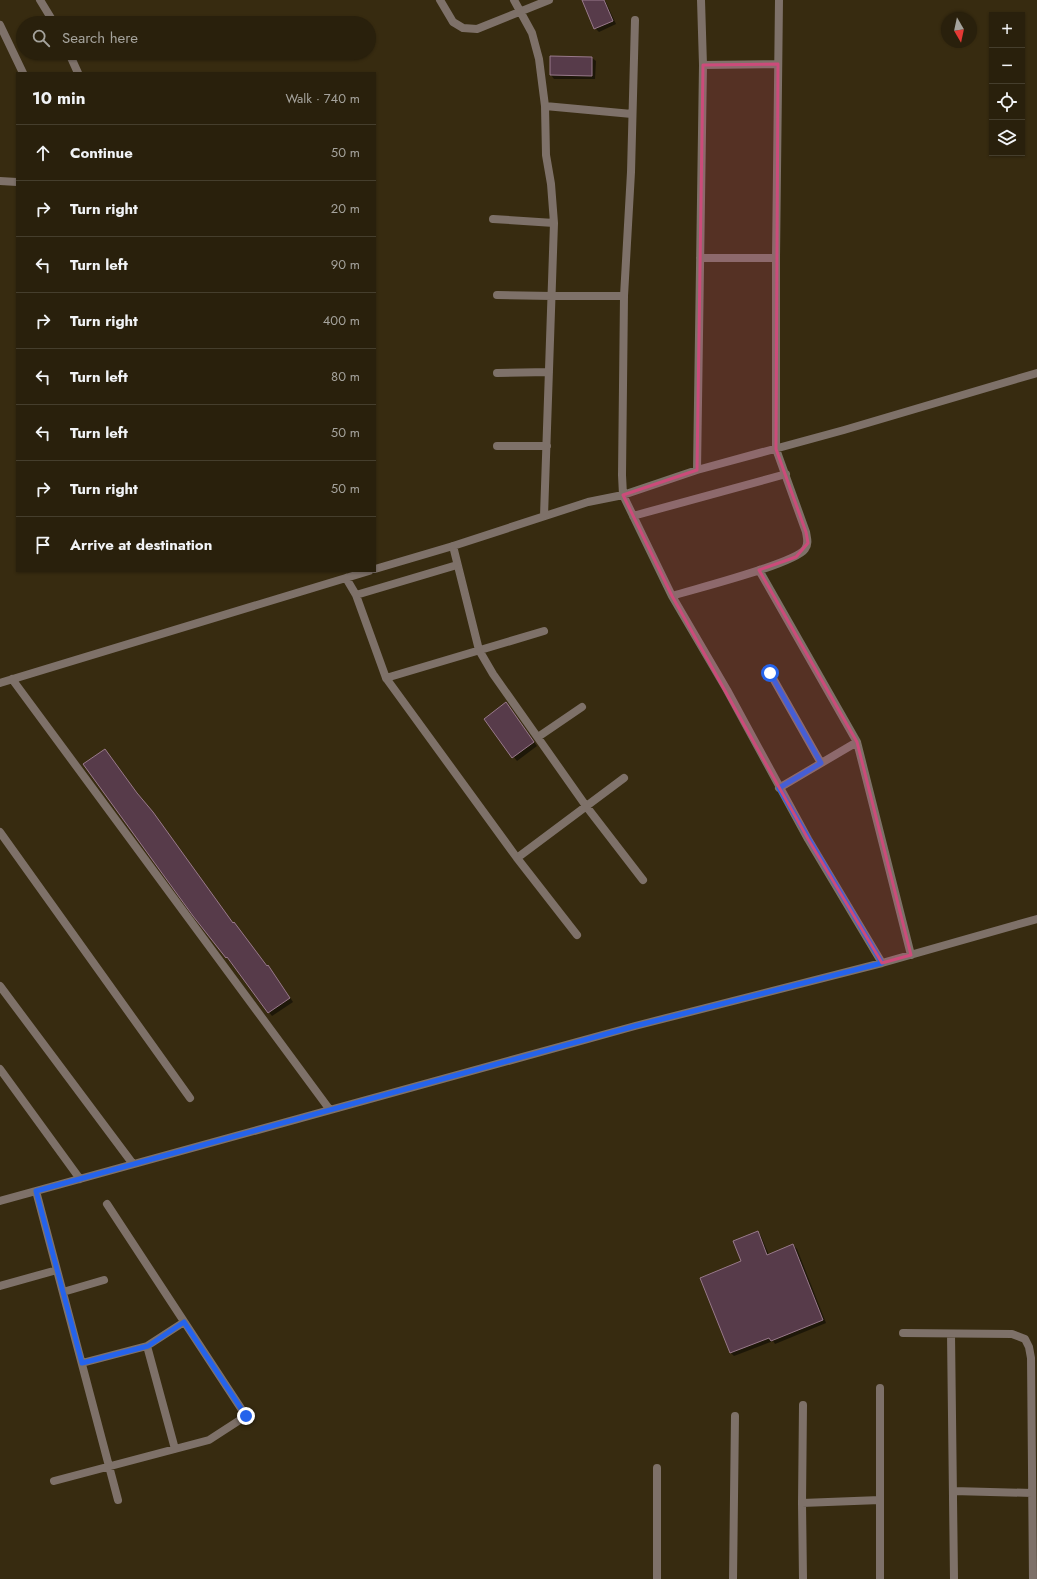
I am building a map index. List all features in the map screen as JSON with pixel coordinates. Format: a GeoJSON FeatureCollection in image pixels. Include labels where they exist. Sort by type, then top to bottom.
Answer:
{"type":"FeatureCollection","features":[{"type":"Feature","properties":{"kind":"street"},"geometry":{"type":"LineString","coordinates":[[40,0],[50,16]]}},
{"type":"Feature","properties":{"kind":"street"},"geometry":{"type":"LineString","coordinates":[[440,0],[453,22],[463,28],[477,29],[549,0]]}},
{"type":"Feature","properties":{"kind":"street"},"geometry":{"type":"LineString","coordinates":[[514,0],[532,32],[539,59],[545,106],[546,155],[551,184],[554,223],[544,516]]}},
{"type":"Feature","properties":{"kind":"street"},"geometry":{"type":"LineString","coordinates":[[698,470],[703,65],[701,0]]}},
{"type":"Feature","properties":{"kind":"street"},"geometry":{"type":"LineString","coordinates":[[672,596],[759,570],[796,557],[804,550],[808,543],[806,532],[776,449],[776,258],[779,0]]}},
{"type":"Feature","properties":{"kind":"street"},"geometry":{"type":"LineString","coordinates":[[635,20],[631,172],[624,296],[623,495],[672,596],[727,690],[779,788],[882,963]]}},
{"type":"Feature","properties":{"kind":"street"},"geometry":{"type":"LineString","coordinates":[[0,24],[16,58]]}},
{"type":"Feature","properties":{"kind":"street"},"geometry":{"type":"LineString","coordinates":[[17,60],[23,72]]}},
{"type":"Feature","properties":{"kind":"street"},"geometry":{"type":"LineString","coordinates":[[72,60],[78,72]]}},
{"type":"Feature","properties":{"kind":"street"},"geometry":{"type":"LineString","coordinates":[[703,65],[778,64]]}},
{"type":"Feature","properties":{"kind":"street"},"geometry":{"type":"LineString","coordinates":[[545,106],[632,114]]}},
{"type":"Feature","properties":{"kind":"street"},"geometry":{"type":"LineString","coordinates":[[0,180],[16,182]]}},
{"type":"Feature","properties":{"kind":"street"},"geometry":{"type":"LineString","coordinates":[[493,219],[554,223]]}},
{"type":"Feature","properties":{"kind":"street"},"geometry":{"type":"LineString","coordinates":[[700,258],[776,258]]}},
{"type":"Feature","properties":{"kind":"street"},"geometry":{"type":"LineString","coordinates":[[497,295],[624,296]]}},
{"type":"Feature","properties":{"kind":"street"},"geometry":{"type":"LineString","coordinates":[[496,373],[549,372]]}},
{"type":"Feature","properties":{"kind":"street"},"geometry":{"type":"LineString","coordinates":[[376,569],[453,546],[588,502],[623,495],[698,470],[776,449],[1037,373]]}},
{"type":"Feature","properties":{"kind":"street"},"geometry":{"type":"LineString","coordinates":[[497,446],[547,446]]}},
{"type":"Feature","properties":{"kind":"street"},"geometry":{"type":"LineString","coordinates":[[633,516],[786,474]]}},
{"type":"Feature","properties":{"kind":"street"},"geometry":{"type":"LineString","coordinates":[[453,546],[479,650],[492,674],[586,806],[643,880]]}},
{"type":"Feature","properties":{"kind":"street"},"geometry":{"type":"LineString","coordinates":[[356,595],[457,565]]}},
{"type":"Feature","properties":{"kind":"street"},"geometry":{"type":"LineString","coordinates":[[759,570],[857,742],[911,955]]}},
{"type":"Feature","properties":{"kind":"street"},"geometry":{"type":"LineString","coordinates":[[0,683],[366,572]]}},
{"type":"Feature","properties":{"kind":"street"},"geometry":{"type":"LineString","coordinates":[[346,578],[356,595],[386,678],[517,858],[577,935]]}},
{"type":"Feature","properties":{"kind":"street"},"geometry":{"type":"LineString","coordinates":[[386,678],[544,631]]}},
{"type":"Feature","properties":{"kind":"street"},"geometry":{"type":"LineString","coordinates":[[770,673],[821,763]]}},
{"type":"Feature","properties":{"kind":"street"},"geometry":{"type":"LineString","coordinates":[[12,679],[330,1110]]}},
{"type":"Feature","properties":{"kind":"street"},"geometry":{"type":"LineString","coordinates":[[538,737],[582,707]]}},
{"type":"Feature","properties":{"kind":"street"},"geometry":{"type":"LineString","coordinates":[[779,788],[857,742]]}},
{"type":"Feature","properties":{"kind":"street"},"geometry":{"type":"LineString","coordinates":[[517,858],[624,778]]}},
{"type":"Feature","properties":{"kind":"street"},"geometry":{"type":"LineString","coordinates":[[0,832],[190,1098]]}},
{"type":"Feature","properties":{"kind":"street"},"geometry":{"type":"LineString","coordinates":[[0,1201],[635,1026],[882,963],[1037,919]]}},
{"type":"Feature","properties":{"kind":"street"},"geometry":{"type":"LineString","coordinates":[[0,986],[133,1164]]}},
{"type":"Feature","properties":{"kind":"street"},"geometry":{"type":"LineString","coordinates":[[0,1069],[80,1179]]}},
{"type":"Feature","properties":{"kind":"street"},"geometry":{"type":"LineString","coordinates":[[36,1191],[118,1500]]}},
{"type":"Feature","properties":{"kind":"street"},"geometry":{"type":"LineString","coordinates":[[54,1481],[209,1440],[246,1416],[107,1204]]}},
{"type":"Feature","properties":{"kind":"street"},"geometry":{"type":"LineString","coordinates":[[0,1286],[57,1270]]}},
{"type":"Feature","properties":{"kind":"street"},"geometry":{"type":"LineString","coordinates":[[63,1292],[104,1280]]}},
{"type":"Feature","properties":{"kind":"street"},"geometry":{"type":"LineString","coordinates":[[82,1363],[148,1346],[184,1322]]}},
{"type":"Feature","properties":{"kind":"street"},"geometry":{"type":"LineString","coordinates":[[903,1333],[1012,1334],[1025,1339],[1029,1347],[1031,1358],[1035,1441],[1032,1493],[1032,1579]]}},
{"type":"Feature","properties":{"kind":"street"},"geometry":{"type":"LineString","coordinates":[[951,1334],[954,1579]]}},
{"type":"Feature","properties":{"kind":"street"},"geometry":{"type":"LineString","coordinates":[[148,1346],[175,1449]]}},
{"type":"Feature","properties":{"kind":"street"},"geometry":{"type":"LineString","coordinates":[[880,1388],[880,1579]]}},
{"type":"Feature","properties":{"kind":"street"},"geometry":{"type":"LineString","coordinates":[[803,1579],[802,1503],[804,1405]]}},
{"type":"Feature","properties":{"kind":"street"},"geometry":{"type":"LineString","coordinates":[[733,1579],[735,1416]]}},
{"type":"Feature","properties":{"kind":"street"},"geometry":{"type":"LineString","coordinates":[[657,1468],[657,1579]]}},
{"type":"Feature","properties":{"kind":"street"},"geometry":{"type":"LineString","coordinates":[[953,1491],[1032,1493]]}},
{"type":"Feature","properties":{"kind":"street"},"geometry":{"type":"LineString","coordinates":[[802,1503],[880,1500]]}},
{"type":"Feature","properties":{"kind":"highlighted area"},"geometry":{"type":"Polygon","coordinates":[[[778,64],[776,449],[806,532],[808,543],[796,557],[759,570],[857,742],[911,955],[882,963],[808,839],[672,596],[623,495],[697,470],[703,65],[778,64]]]}},
{"type":"Feature","properties":{"kind":"building"},"geometry":{"type":"Polygon","coordinates":[[[582,0],[604,0],[613,21],[594,29],[582,0]]]}},
{"type":"Feature","properties":{"kind":"building"},"geometry":{"type":"Polygon","coordinates":[[[550,56],[592,57],[592,76],[550,75],[550,56]]]}},
{"type":"Feature","properties":{"kind":"building"},"geometry":{"type":"Polygon","coordinates":[[[506,702],[534,742],[512,758],[484,719],[506,702]]]}},
{"type":"Feature","properties":{"kind":"building"},"geometry":{"type":"Polygon","coordinates":[[[105,749],[137,793],[153,812],[233,923],[234,922],[267,966],[268,965],[290,998],[268,1013],[227,957],[226,958],[193,916],[83,764],[105,749]]]}},
{"type":"Feature","properties":{"kind":"building"},"geometry":{"type":"Polygon","coordinates":[[[758,1231],[767,1255],[793,1244],[823,1320],[771,1341],[769,1338],[730,1353],[700,1278],[741,1261],[733,1241],[758,1231]]]}},
{"type":"Feature","properties":{"kind":"route"},"geometry":{"type":"LineString","coordinates":[[246,1416],[184,1322],[148,1346],[82,1363],[36,1191],[635,1026],[882,963],[779,788],[821,763],[770,673]]}}]}
